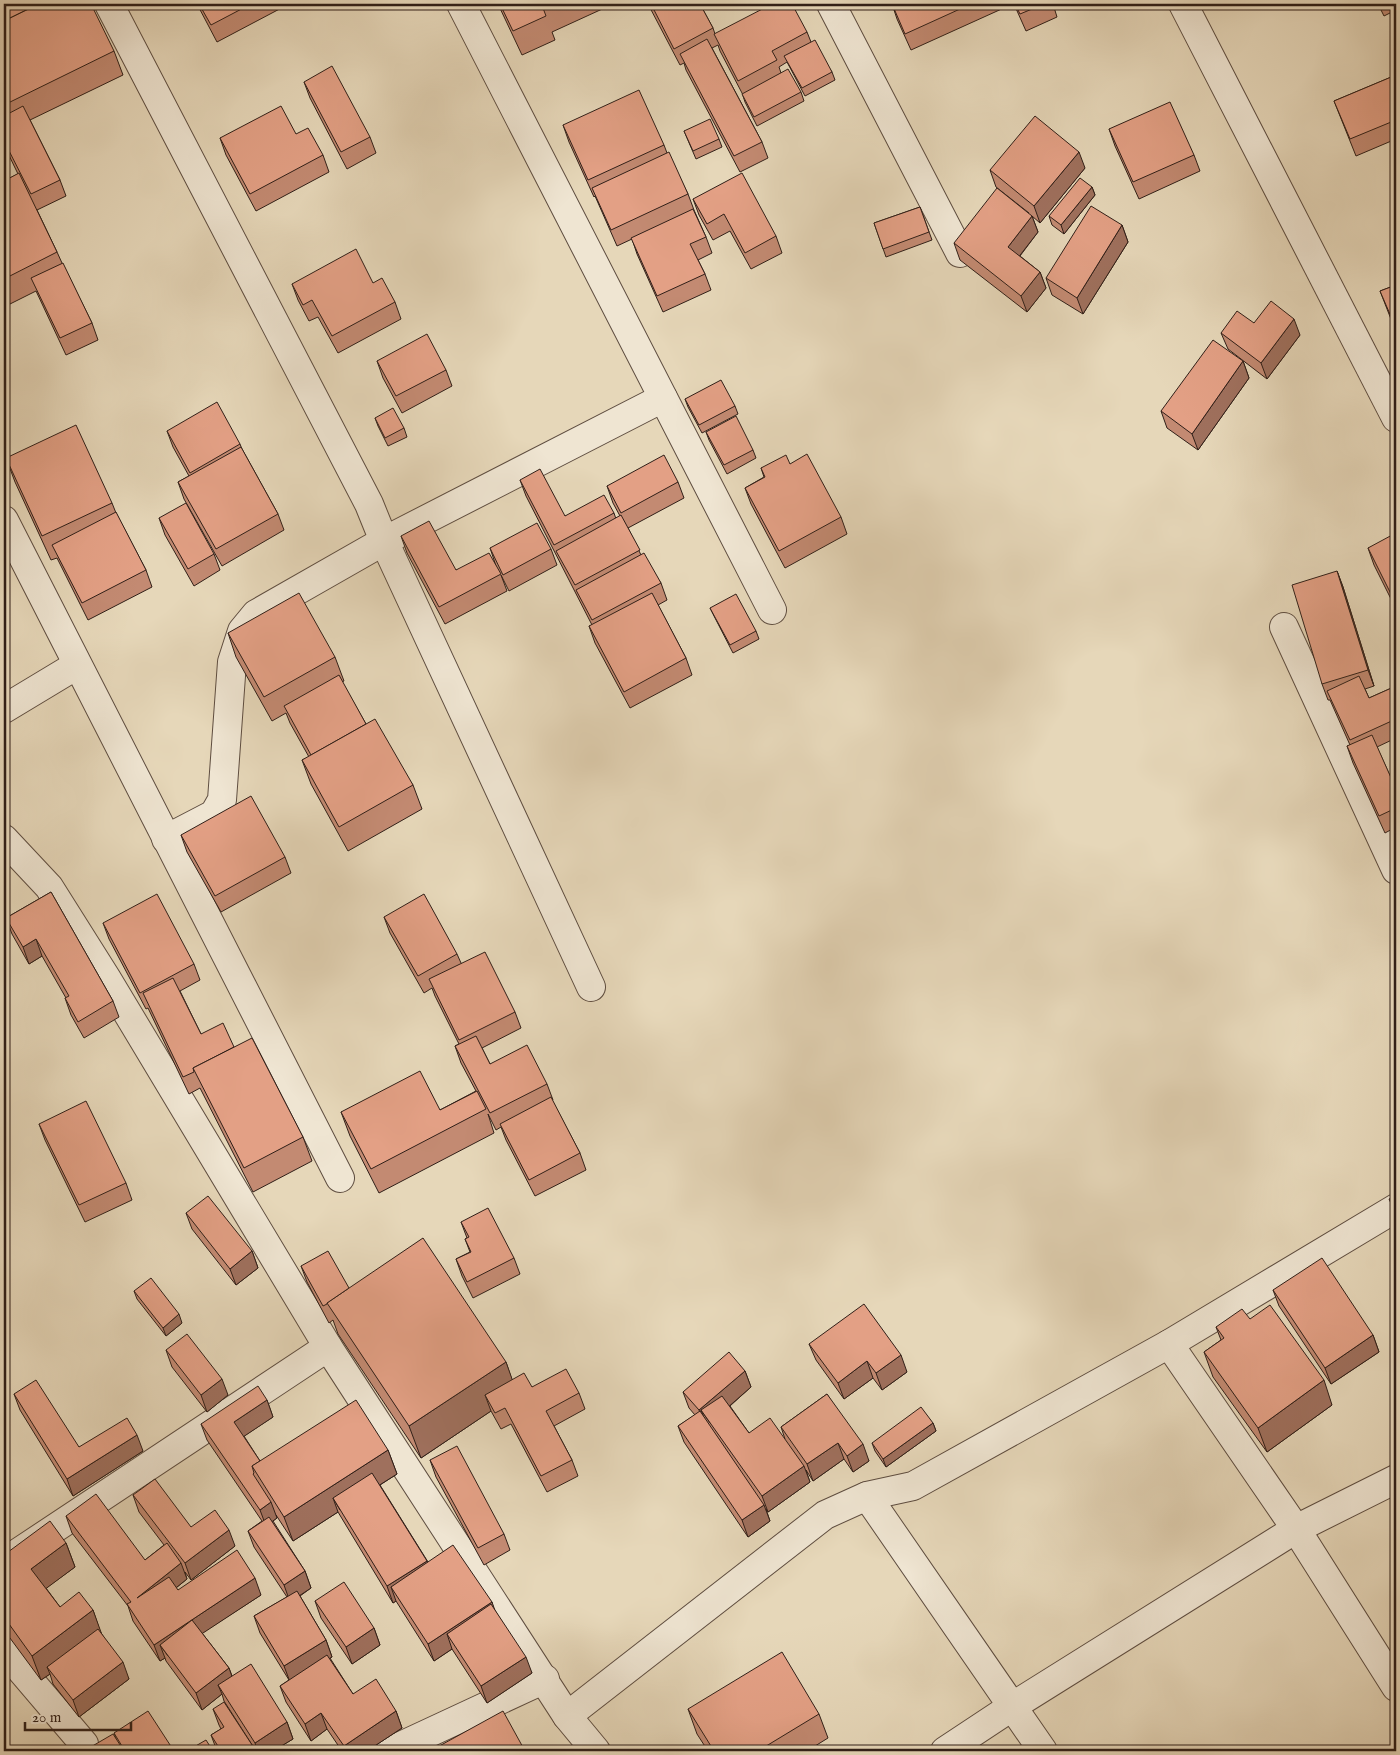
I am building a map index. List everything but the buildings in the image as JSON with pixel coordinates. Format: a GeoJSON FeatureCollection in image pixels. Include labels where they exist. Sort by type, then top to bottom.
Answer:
{"type":"FeatureCollection","features":[{"type":"Feature","properties":{"kind":"street"},"geometry":{"type":"LineString","coordinates":[[109,4],[369,504],[384,541],[591,987]]}},
{"type":"Feature","properties":{"kind":"street"},"geometry":{"type":"LineString","coordinates":[[461,4],[772,610]]}},
{"type":"Feature","properties":{"kind":"street"},"geometry":{"type":"LineString","coordinates":[[831,4],[960,253]]}},
{"type":"Feature","properties":{"kind":"street"},"geometry":{"type":"LineString","coordinates":[[1183,4],[1396,418]]}},
{"type":"Feature","properties":{"kind":"street"},"geometry":{"type":"LineString","coordinates":[[166,839],[214,814],[222,800],[232,662],[242,631],[256,614],[384,541],[663,398]]}},
{"type":"Feature","properties":{"kind":"street"},"geometry":{"type":"LineString","coordinates":[[4,520],[340,1178]]}},
{"type":"Feature","properties":{"kind":"street"},"geometry":{"type":"LineString","coordinates":[[1284,627],[1394,858]]}},
{"type":"Feature","properties":{"kind":"street"},"geometry":{"type":"LineString","coordinates":[[4,709],[77,664]]}},
{"type":"Feature","properties":{"kind":"street"},"geometry":{"type":"LineString","coordinates":[[4,840],[49,887],[107,979],[328,1347],[545,1679],[567,1716],[596,1751]]}},
{"type":"Feature","properties":{"kind":"street"},"geometry":{"type":"LineString","coordinates":[[567,1716],[826,1515],[867,1496],[914,1486],[1169,1344],[1396,1208]]}},
{"type":"Feature","properties":{"kind":"street"},"geometry":{"type":"LineString","coordinates":[[1169,1344],[1296,1529],[1396,1687]]}},
{"type":"Feature","properties":{"kind":"street"},"geometry":{"type":"LineString","coordinates":[[4,1562],[328,1347]]}},
{"type":"Feature","properties":{"kind":"street"},"geometry":{"type":"LineString","coordinates":[[945,1751],[1013,1706],[1296,1529],[1396,1479]]}},
{"type":"Feature","properties":{"kind":"street"},"geometry":{"type":"LineString","coordinates":[[867,1496],[1043,1751]]}},
{"type":"Feature","properties":{"kind":"street"},"geometry":{"type":"LineString","coordinates":[[4,1650],[84,1744]]}},
{"type":"Feature","properties":{"kind":"street"},"geometry":{"type":"LineString","coordinates":[[390,1751],[545,1679]]}}]}
